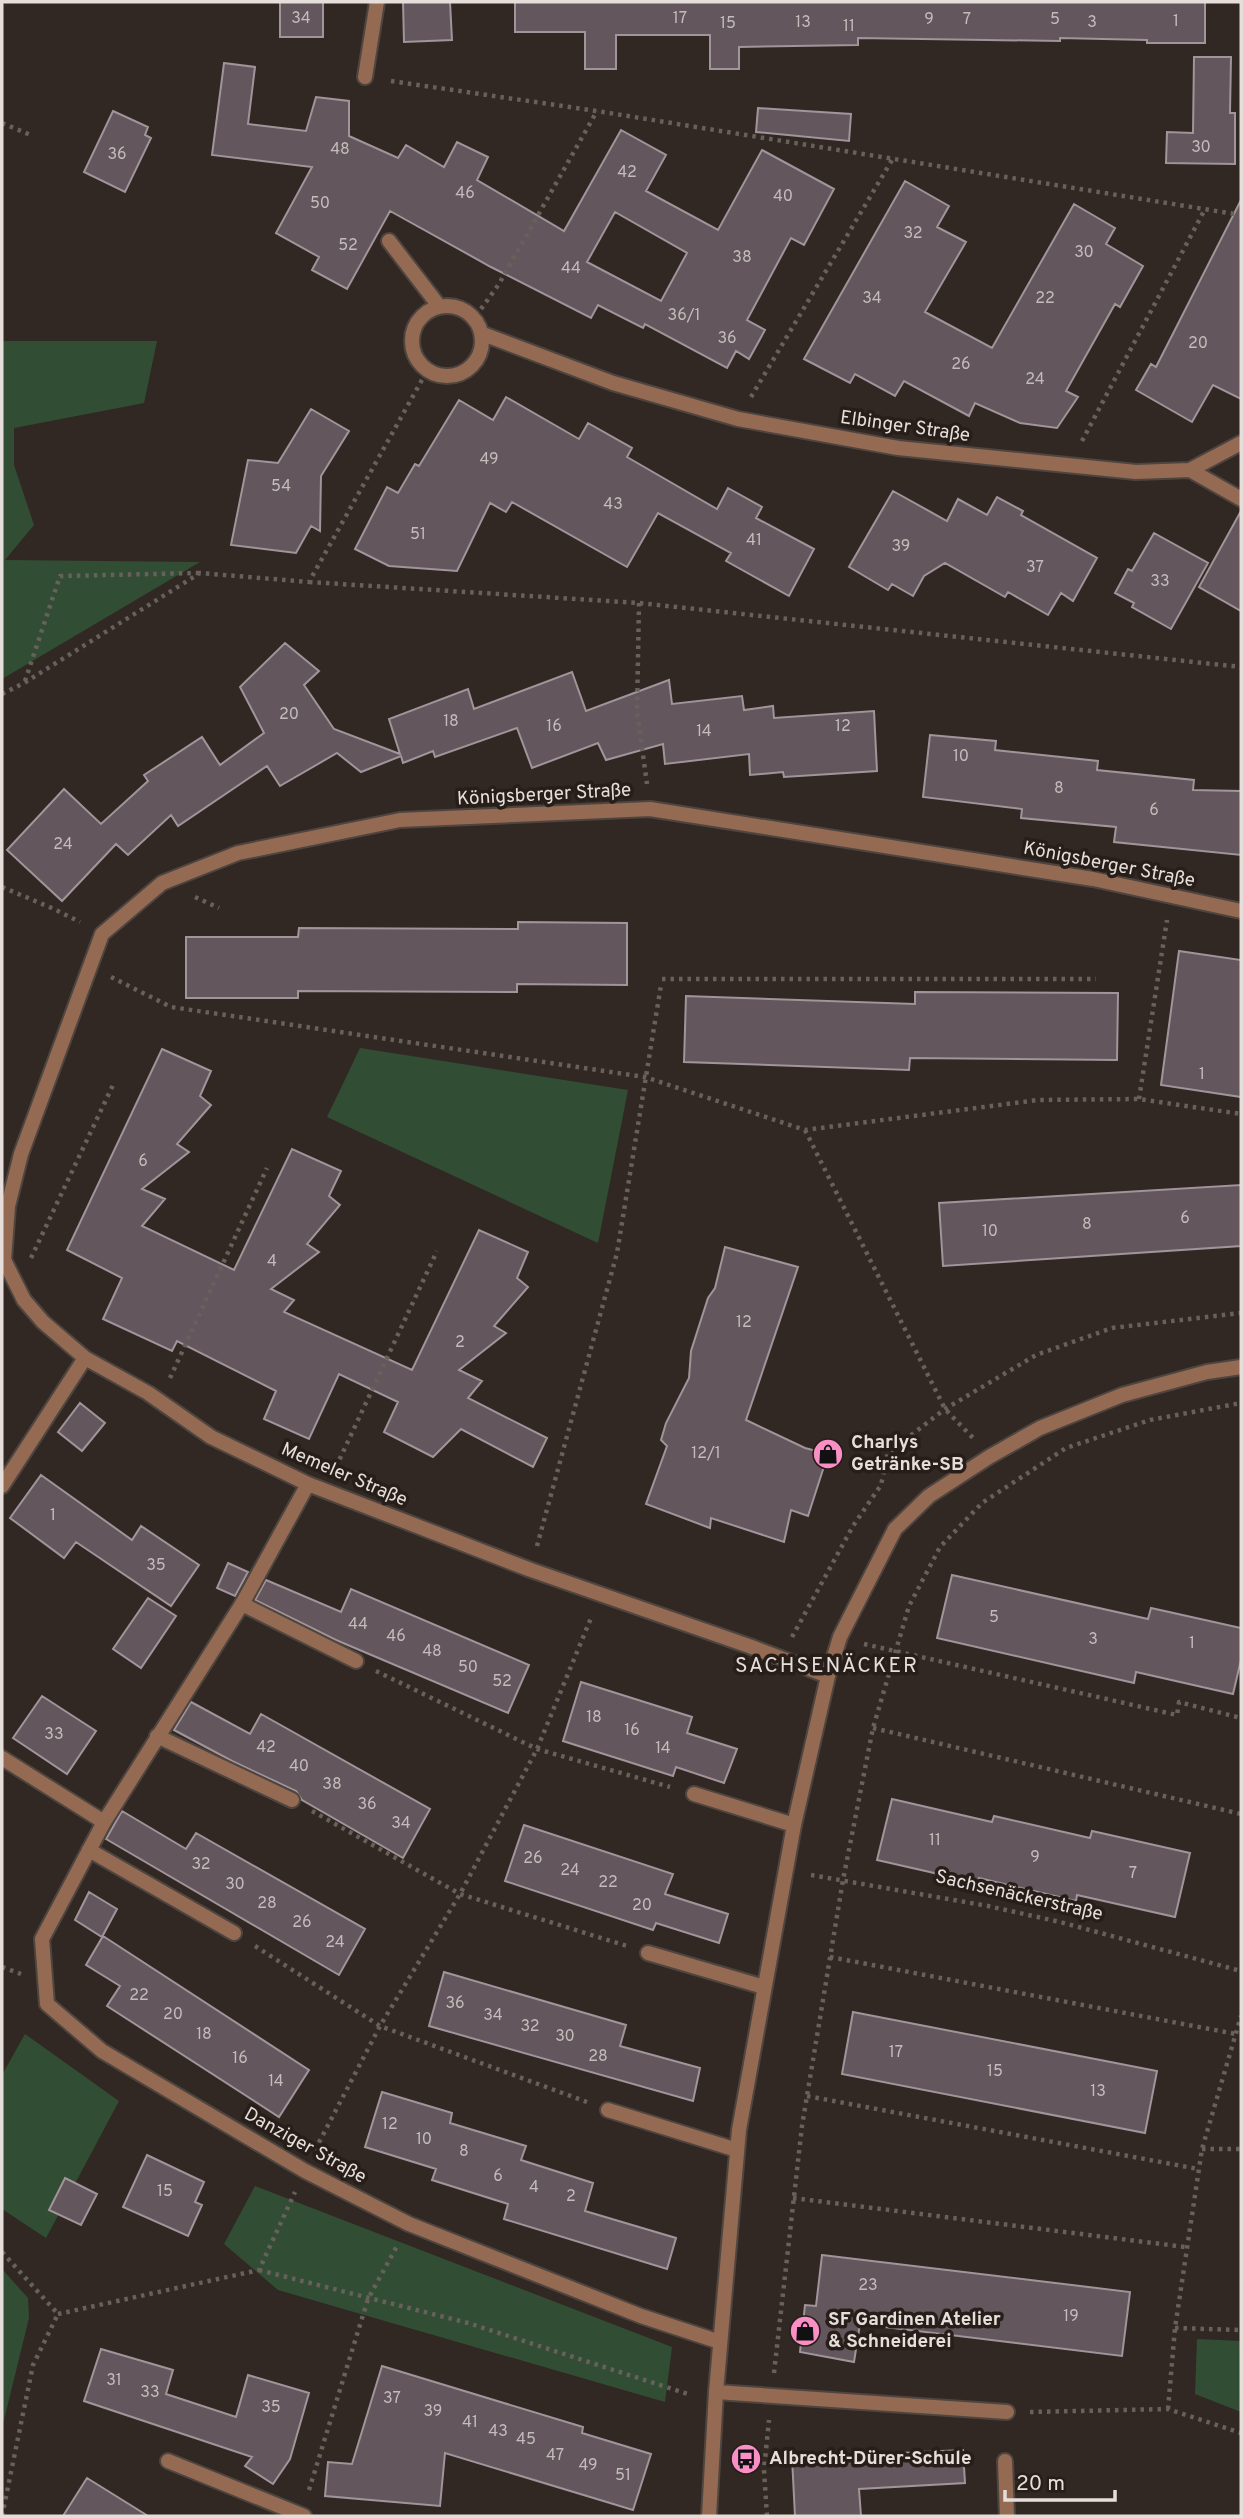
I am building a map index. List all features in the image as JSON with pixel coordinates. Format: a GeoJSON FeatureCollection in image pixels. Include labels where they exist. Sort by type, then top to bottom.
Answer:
{"type":"FeatureCollection","features":[{"type":"Feature","properties":{"kind":"street"},"geometry":{"type":"LineString","coordinates":[[365,77],[377,2]]}},
{"type":"Feature","properties":{"kind":"street"},"geometry":{"type":"LineString","coordinates":[[389,241],[439,306]]}},
{"type":"Feature","properties":{"kind":"street"},"geometry":{"type":"LineString","coordinates":[[439,306],[456,306],[475,318],[483,334],[482,352],[473,367],[457,376],[440,376],[426,371],[416,359],[411,342],[421,317],[439,306]]}},
{"type":"Feature","properties":{"kind":"street","name":"Elbinger Straße"},"geometry":{"type":"LineString","coordinates":[[483,334],[613,383],[738,419],[898,448],[1136,472],[1190,470],[1241,443]]}},
{"type":"Feature","properties":{"kind":"street"},"geometry":{"type":"LineString","coordinates":[[1190,470],[1241,499]]}},
{"type":"Feature","properties":{"kind":"street","name":"Königsberger Straße"},"geometry":{"type":"LineString","coordinates":[[22,1154],[102,934],[162,883],[238,853],[400,820],[650,809],[1093,879],[1241,911]]}},
{"type":"Feature","properties":{"kind":"street","name":"Memeler Straße"},"geometry":{"type":"LineString","coordinates":[[22,1154],[8,1206],[4,1259],[24,1300],[43,1322],[85,1358],[148,1393],[211,1437],[308,1484],[531,1570],[828,1676]]}},
{"type":"Feature","properties":{"kind":"street"},"geometry":{"type":"LineString","coordinates":[[2,1486],[85,1358]]}},
{"type":"Feature","properties":{"kind":"street"},"geometry":{"type":"LineString","coordinates":[[709,2516],[720,2342],[737,2150],[794,1825],[828,1676],[840,1637],[895,1529],[929,1496],[1040,1428],[1122,1395],[1207,1372],[1241,1367]]}},
{"type":"Feature","properties":{"kind":"street","name":"Danziger Straße"},"geometry":{"type":"LineString","coordinates":[[308,1484],[242,1604],[104,1822],[42,1939],[47,2004],[102,2051],[305,2171],[409,2224],[641,2316],[720,2342]]}},
{"type":"Feature","properties":{"kind":"street"},"geometry":{"type":"LineString","coordinates":[[242,1604],[356,1661]]}},
{"type":"Feature","properties":{"kind":"street"},"geometry":{"type":"LineString","coordinates":[[157,1736],[292,1800]]}},
{"type":"Feature","properties":{"kind":"street"},"geometry":{"type":"LineString","coordinates":[[2,1758],[104,1822]]}},
{"type":"Feature","properties":{"kind":"street"},"geometry":{"type":"LineString","coordinates":[[694,1794],[794,1825]]}},
{"type":"Feature","properties":{"kind":"street"},"geometry":{"type":"LineString","coordinates":[[89,1850],[234,1933]]}},
{"type":"Feature","properties":{"kind":"street"},"geometry":{"type":"LineString","coordinates":[[648,1953],[764,1987]]}},
{"type":"Feature","properties":{"kind":"street"},"geometry":{"type":"LineString","coordinates":[[608,2110],[737,2150]]}},
{"type":"Feature","properties":{"kind":"street"},"geometry":{"type":"LineString","coordinates":[[716,2397],[772,2396],[1007,2412]]}},
{"type":"Feature","properties":{"kind":"street"},"geometry":{"type":"LineString","coordinates":[[1005,2460],[1007,2516]]}},
{"type":"Feature","properties":{"kind":"street"},"geometry":{"type":"LineString","coordinates":[[168,2461],[303,2515]]}},
{"type":"Feature","properties":{"kind":"path"},"geometry":{"type":"LineString","coordinates":[[365,77],[597,111],[1241,215]]}},
{"type":"Feature","properties":{"kind":"path"},"geometry":{"type":"LineString","coordinates":[[475,318],[499,284],[597,111]]}},
{"type":"Feature","properties":{"kind":"path"},"geometry":{"type":"LineString","coordinates":[[2,123],[33,136]]}},
{"type":"Feature","properties":{"kind":"path"},"geometry":{"type":"LineString","coordinates":[[738,419],[892,160]]}},
{"type":"Feature","properties":{"kind":"path"},"geometry":{"type":"LineString","coordinates":[[1068,467],[1205,211]]}},
{"type":"Feature","properties":{"kind":"path"},"geometry":{"type":"LineString","coordinates":[[309,582],[426,371]]}},
{"type":"Feature","properties":{"kind":"path"},"geometry":{"type":"LineString","coordinates":[[2,694],[200,573]]}},
{"type":"Feature","properties":{"kind":"path"},"geometry":{"type":"LineString","coordinates":[[24,683],[60,576],[200,573],[639,603],[1241,667]]}},
{"type":"Feature","properties":{"kind":"path"},"geometry":{"type":"LineString","coordinates":[[639,603],[637,711],[650,809]]}},
{"type":"Feature","properties":{"kind":"path"},"geometry":{"type":"LineString","coordinates":[[2,887],[54,909],[102,934]]}},
{"type":"Feature","properties":{"kind":"path"},"geometry":{"type":"LineString","coordinates":[[1139,1099],[1171,895]]}},
{"type":"Feature","properties":{"kind":"path"},"geometry":{"type":"LineString","coordinates":[[89,967],[171,1007],[645,1077],[805,1130],[1038,1100],[1139,1099],[1241,1114]]}},
{"type":"Feature","properties":{"kind":"path"},"geometry":{"type":"LineString","coordinates":[[662,979],[1096,979]]}},
{"type":"Feature","properties":{"kind":"path"},"geometry":{"type":"LineString","coordinates":[[531,1570],[617,1253],[661,985]]}},
{"type":"Feature","properties":{"kind":"path"},"geometry":{"type":"LineString","coordinates":[[18,1287],[113,1085]]}},
{"type":"Feature","properties":{"kind":"path"},"geometry":{"type":"LineString","coordinates":[[805,1130],[945,1409],[989,1457]]}},
{"type":"Feature","properties":{"kind":"path"},"geometry":{"type":"LineString","coordinates":[[159,1401],[267,1168]]}},
{"type":"Feature","properties":{"kind":"path"},"geometry":{"type":"LineString","coordinates":[[325,1490],[437,1251]]}},
{"type":"Feature","properties":{"kind":"path"},"geometry":{"type":"LineString","coordinates":[[767,2516],[764,2470],[793,2198],[807,2096],[843,1880],[873,1728],[909,1606],[940,1547],[982,1503],[1066,1448],[1150,1420],[1241,1403]]}},
{"type":"Feature","properties":{"kind":"path"},"geometry":{"type":"LineString","coordinates":[[259,2270],[305,2171],[380,2026],[460,1894],[537,1749],[601,1594]]}},
{"type":"Feature","properties":{"kind":"path"},"geometry":{"type":"LineString","coordinates":[[840,1637],[894,1652],[1177,1715],[1180,1702],[1241,1718]]}},
{"type":"Feature","properties":{"kind":"path"},"geometry":{"type":"LineString","coordinates":[[356,1661],[537,1749],[694,1794]]}},
{"type":"Feature","properties":{"kind":"path"},"geometry":{"type":"LineString","coordinates":[[873,1728],[1241,1814]]}},
{"type":"Feature","properties":{"kind":"path"},"geometry":{"type":"LineString","coordinates":[[292,1800],[460,1894],[648,1953]]}},
{"type":"Feature","properties":{"kind":"path","name":"Sachsenäckerstraße"},"geometry":{"type":"LineString","coordinates":[[786,1870],[988,1906],[1060,1922],[1241,1971]]}},
{"type":"Feature","properties":{"kind":"path"},"geometry":{"type":"LineString","coordinates":[[234,1933],[380,2026],[608,2110]]}},
{"type":"Feature","properties":{"kind":"path"},"geometry":{"type":"LineString","coordinates":[[830,1957],[1236,2034]]}},
{"type":"Feature","properties":{"kind":"path"},"geometry":{"type":"LineString","coordinates":[[1168,2409],[1185,2247],[1198,2169],[1241,2016]]}},
{"type":"Feature","properties":{"kind":"path"},"geometry":{"type":"LineString","coordinates":[[807,2096],[1198,2169]]}},
{"type":"Feature","properties":{"kind":"path"},"geometry":{"type":"LineString","coordinates":[[1202,2149],[1241,2150]]}},
{"type":"Feature","properties":{"kind":"path"},"geometry":{"type":"LineString","coordinates":[[793,2198],[1185,2247]]}},
{"type":"Feature","properties":{"kind":"path"},"geometry":{"type":"LineString","coordinates":[[303,2515],[368,2299],[409,2224]]}},
{"type":"Feature","properties":{"kind":"path"},"geometry":{"type":"LineString","coordinates":[[2,2252],[58,2314]]}},
{"type":"Feature","properties":{"kind":"path"},"geometry":{"type":"LineString","coordinates":[[58,2314],[259,2270],[468,2323],[716,2397]]}},
{"type":"Feature","properties":{"kind":"path"},"geometry":{"type":"LineString","coordinates":[[2,2516],[33,2365],[58,2314]]}},
{"type":"Feature","properties":{"kind":"path"},"geometry":{"type":"LineString","coordinates":[[1175,2328],[1241,2330]]}},
{"type":"Feature","properties":{"kind":"path"},"geometry":{"type":"LineString","coordinates":[[1007,2412],[1168,2409],[1241,2434]]}},
{"type":"Feature","properties":{"kind":"green space"},"geometry":{"type":"Polygon","coordinates":[[[2,341],[157,341],[144,403],[14,428],[14,465],[34,525],[5,560],[200,562],[2,679],[2,341]]]}},
{"type":"Feature","properties":{"kind":"green space"},"geometry":{"type":"Polygon","coordinates":[[[360,1048],[628,1090],[598,1243],[327,1117],[360,1048]]]}},
{"type":"Feature","properties":{"kind":"green space"},"geometry":{"type":"Polygon","coordinates":[[[25,2034],[119,2101],[46,2238],[2,2209],[2,2075],[25,2034]]]}},
{"type":"Feature","properties":{"kind":"green space"},"geometry":{"type":"Polygon","coordinates":[[[255,2186],[672,2347],[665,2402],[278,2290],[224,2244],[255,2186]]]}},
{"type":"Feature","properties":{"kind":"green space"},"geometry":{"type":"Polygon","coordinates":[[[2,2269],[28,2298],[29,2318],[2,2428],[2,2269]]]}},
{"type":"Feature","properties":{"kind":"green space"},"geometry":{"type":"Polygon","coordinates":[[[1197,2339],[1241,2341],[1241,2412],[1195,2394],[1197,2339]]]}},
{"type":"Feature","properties":{"kind":"building"},"geometry":{"type":"Polygon","coordinates":[[[280,2],[323,2],[323,37],[280,37],[280,2]]]}},
{"type":"Feature","properties":{"kind":"building"},"geometry":{"type":"Polygon","coordinates":[[[403,2],[450,2],[452,40],[404,42],[403,2]]]}},
{"type":"Feature","properties":{"kind":"building"},"geometry":{"type":"Polygon","coordinates":[[[515,2],[1205,2],[1205,43],[1060,38],[1060,41],[858,38],[858,45],[739,47],[739,69],[710,69],[710,35],[616,35],[616,69],[585,69],[585,32],[515,32],[515,2]]]}},
{"type":"Feature","properties":{"kind":"building"},"geometry":{"type":"Polygon","coordinates":[[[1194,57],[1231,57],[1230,113],[1235,113],[1235,164],[1166,163],[1167,132],[1193,133],[1194,57]]]}},
{"type":"Feature","properties":{"kind":"building"},"geometry":{"type":"Polygon","coordinates":[[[224,63],[255,67],[248,124],[306,131],[316,97],[349,101],[349,136],[398,158],[406,145],[444,167],[457,142],[488,157],[477,180],[564,231],[621,130],[666,155],[646,191],[718,230],[762,150],[834,189],[804,245],[791,238],[747,320],[765,330],[749,359],[736,351],[727,368],[645,324],[643,328],[598,305],[591,318],[390,211],[347,289],[312,270],[319,257],[276,233],[312,167],[212,155],[224,63]],[[615,212],[587,262],[661,301],[687,253],[615,212]]]}},
{"type":"Feature","properties":{"kind":"building"},"geometry":{"type":"Polygon","coordinates":[[[758,108],[851,114],[849,141],[756,132],[758,108]]]}},
{"type":"Feature","properties":{"kind":"building"},"geometry":{"type":"Polygon","coordinates":[[[113,111],[148,127],[145,135],[151,138],[125,192],[84,172],[113,111]]]}},
{"type":"Feature","properties":{"kind":"building"},"geometry":{"type":"Polygon","coordinates":[[[905,181],[949,206],[937,227],[966,242],[925,312],[992,348],[1074,204],[1115,228],[1106,244],[1143,266],[1120,307],[1115,304],[1066,391],[1078,397],[1057,428],[1020,423],[975,403],[969,416],[904,381],[895,396],[855,374],[850,383],[804,359],[905,181]]]}},
{"type":"Feature","properties":{"kind":"building"},"geometry":{"type":"Polygon","coordinates":[[[1241,200],[1241,399],[1213,385],[1192,422],[1136,390],[1151,364],[1156,367],[1241,200]]]}},
{"type":"Feature","properties":{"kind":"building"},"geometry":{"type":"Polygon","coordinates":[[[506,397],[579,439],[588,423],[632,448],[627,457],[717,509],[728,488],[762,507],[756,518],[814,549],[789,596],[726,561],[731,553],[658,513],[627,567],[512,502],[506,512],[490,503],[457,571],[389,566],[355,549],[387,487],[398,493],[415,464],[419,466],[459,400],[493,420],[506,397]]]}},
{"type":"Feature","properties":{"kind":"building"},"geometry":{"type":"Polygon","coordinates":[[[311,409],[349,431],[321,476],[320,531],[311,526],[296,553],[231,545],[248,460],[278,463],[311,409]]]}},
{"type":"Feature","properties":{"kind":"building"},"geometry":{"type":"Polygon","coordinates":[[[893,491],[947,521],[958,499],[987,515],[997,497],[1023,511],[1021,515],[1097,558],[1073,601],[1061,593],[1048,615],[1008,592],[1005,597],[945,563],[924,576],[913,596],[892,584],[888,590],[849,567],[893,491]]]}},
{"type":"Feature","properties":{"kind":"building"},"geometry":{"type":"Polygon","coordinates":[[[1241,511],[1241,611],[1199,587],[1241,511]]]}},
{"type":"Feature","properties":{"kind":"building"},"geometry":{"type":"Polygon","coordinates":[[[1154,533],[1208,563],[1171,629],[1132,607],[1134,603],[1115,593],[1128,569],[1132,571],[1154,533]]]}},
{"type":"Feature","properties":{"kind":"building"},"geometry":{"type":"Polygon","coordinates":[[[285,643],[319,671],[304,685],[334,729],[400,754],[389,719],[468,689],[474,709],[572,672],[586,711],[669,680],[672,704],[742,696],[744,710],[773,706],[774,718],[874,711],[877,771],[784,777],[783,772],[750,775],[749,754],[665,764],[663,744],[606,760],[598,743],[532,768],[517,728],[435,757],[433,751],[403,763],[401,756],[361,772],[337,753],[280,786],[267,766],[178,826],[171,815],[128,855],[116,844],[62,901],[7,850],[64,789],[101,824],[148,781],[144,775],[202,737],[220,765],[264,733],[240,687],[285,643]]]}},
{"type":"Feature","properties":{"kind":"building"},"geometry":{"type":"Polygon","coordinates":[[[930,735],[996,741],[995,750],[1098,761],[1097,770],[1194,780],[1193,790],[1241,791],[1241,855],[1114,842],[1116,827],[1021,818],[1022,809],[923,797],[930,735]]]}},
{"type":"Feature","properties":{"kind":"building"},"geometry":{"type":"Polygon","coordinates":[[[518,922],[627,923],[627,985],[517,984],[517,992],[298,991],[298,998],[186,998],[186,937],[298,937],[299,928],[518,929],[518,922]]]}},
{"type":"Feature","properties":{"kind":"building"},"geometry":{"type":"Polygon","coordinates":[[[1179,951],[1241,960],[1241,1097],[1161,1085],[1179,951]]]}},
{"type":"Feature","properties":{"kind":"building"},"geometry":{"type":"Polygon","coordinates":[[[915,992],[1118,993],[1117,1060],[910,1058],[909,1070],[684,1062],[686,996],[915,1004],[915,992]]]}},
{"type":"Feature","properties":{"kind":"building"},"geometry":{"type":"Polygon","coordinates":[[[162,1049],[211,1071],[200,1096],[211,1105],[177,1144],[189,1152],[142,1189],[165,1199],[142,1226],[234,1270],[292,1149],[341,1171],[329,1196],[340,1205],[307,1244],[319,1252],[271,1289],[294,1300],[284,1312],[412,1370],[479,1230],[528,1252],[517,1278],[528,1287],[494,1326],[506,1333],[459,1370],[482,1381],[468,1398],[547,1438],[533,1467],[461,1429],[433,1457],[384,1432],[398,1402],[339,1374],[309,1439],[264,1419],[276,1391],[177,1341],[172,1351],[103,1319],[122,1278],[67,1250],[162,1049]]]}},
{"type":"Feature","properties":{"kind":"building"},"geometry":{"type":"Polygon","coordinates":[[[1241,1185],[1241,1246],[943,1266],[939,1203],[1241,1185]]]}},
{"type":"Feature","properties":{"kind":"building"},"geometry":{"type":"Polygon","coordinates":[[[725,1247],[798,1267],[746,1420],[805,1448],[828,1454],[808,1516],[791,1510],[784,1542],[711,1518],[710,1528],[646,1504],[667,1446],[661,1440],[666,1423],[689,1378],[691,1351],[708,1298],[715,1288],[725,1247]]]}},
{"type":"Feature","properties":{"kind":"building"},"geometry":{"type":"Polygon","coordinates":[[[80,1403],[105,1423],[82,1451],[58,1432],[80,1403]]]}},
{"type":"Feature","properties":{"kind":"building"},"geometry":{"type":"Polygon","coordinates":[[[41,1475],[132,1540],[141,1526],[199,1565],[171,1606],[76,1542],[64,1558],[10,1518],[41,1475]]]}},
{"type":"Feature","properties":{"kind":"building"},"geometry":{"type":"Polygon","coordinates":[[[228,1563],[248,1572],[235,1596],[217,1588],[228,1563]]]}},
{"type":"Feature","properties":{"kind":"building"},"geometry":{"type":"Polygon","coordinates":[[[952,1575],[1148,1619],[1151,1608],[1241,1628],[1241,1660],[1233,1694],[1136,1672],[1134,1683],[937,1638],[952,1575]]]}},
{"type":"Feature","properties":{"kind":"building"},"geometry":{"type":"Polygon","coordinates":[[[266,1580],[341,1612],[351,1589],[529,1665],[508,1713],[336,1640],[255,1600],[266,1580]]]}},
{"type":"Feature","properties":{"kind":"building"},"geometry":{"type":"Polygon","coordinates":[[[148,1598],[176,1616],[141,1668],[113,1649],[148,1598]]]}},
{"type":"Feature","properties":{"kind":"building"},"geometry":{"type":"Polygon","coordinates":[[[581,1682],[692,1717],[687,1733],[737,1749],[724,1783],[676,1767],[673,1776],[563,1741],[581,1682]]]}},
{"type":"Feature","properties":{"kind":"building"},"geometry":{"type":"Polygon","coordinates":[[[42,1696],[96,1731],[67,1774],[13,1738],[42,1696]]]}},
{"type":"Feature","properties":{"kind":"building"},"geometry":{"type":"Polygon","coordinates":[[[191,1702],[250,1734],[261,1714],[430,1809],[403,1858],[302,1800],[296,1791],[174,1730],[191,1702]]]}},
{"type":"Feature","properties":{"kind":"building"},"geometry":{"type":"Polygon","coordinates":[[[892,1799],[992,1822],[994,1816],[1090,1838],[1092,1831],[1190,1853],[1175,1917],[1077,1895],[1076,1901],[979,1878],[978,1883],[877,1860],[892,1799]]]}},
{"type":"Feature","properties":{"kind":"building"},"geometry":{"type":"Polygon","coordinates":[[[122,1811],[186,1849],[196,1833],[365,1929],[339,1975],[106,1839],[122,1811]]]}},
{"type":"Feature","properties":{"kind":"building"},"geometry":{"type":"Polygon","coordinates":[[[524,1825],[673,1874],[665,1894],[728,1914],[719,1943],[656,1923],[653,1930],[505,1881],[524,1825]]]}},
{"type":"Feature","properties":{"kind":"building"},"geometry":{"type":"Polygon","coordinates":[[[89,1892],[117,1909],[102,1937],[75,1920],[89,1892]]]}},
{"type":"Feature","properties":{"kind":"building"},"geometry":{"type":"Polygon","coordinates":[[[103,1936],[309,2070],[279,2117],[107,2006],[120,1986],[86,1965],[103,1936]]]}},
{"type":"Feature","properties":{"kind":"building"},"geometry":{"type":"Polygon","coordinates":[[[444,1972],[626,2025],[620,2046],[700,2068],[693,2101],[429,2026],[444,1972]]]}},
{"type":"Feature","properties":{"kind":"building"},"geometry":{"type":"Polygon","coordinates":[[[853,2012],[1157,2071],[1145,2133],[842,2074],[853,2012]]]}},
{"type":"Feature","properties":{"kind":"building"},"geometry":{"type":"Polygon","coordinates":[[[382,2092],[452,2113],[450,2123],[526,2146],[521,2160],[593,2183],[585,2211],[676,2238],[667,2269],[504,2219],[508,2204],[432,2180],[436,2169],[365,2147],[382,2092]]]}},
{"type":"Feature","properties":{"kind":"building"},"geometry":{"type":"Polygon","coordinates":[[[147,2155],[204,2182],[195,2202],[202,2205],[188,2236],[123,2207],[147,2155]]]}},
{"type":"Feature","properties":{"kind":"building"},"geometry":{"type":"Polygon","coordinates":[[[65,2178],[97,2194],[81,2225],[49,2210],[65,2178]]]}},
{"type":"Feature","properties":{"kind":"building"},"geometry":{"type":"Polygon","coordinates":[[[822,2255],[1130,2292],[1122,2356],[860,2324],[854,2362],[800,2352],[805,2305],[816,2306],[822,2255]]]}},
{"type":"Feature","properties":{"kind":"building"},"geometry":{"type":"Polygon","coordinates":[[[101,2349],[173,2370],[166,2394],[236,2417],[248,2375],[309,2393],[290,2459],[273,2484],[245,2466],[252,2457],[84,2401],[101,2349]]]}},
{"type":"Feature","properties":{"kind":"building"},"geometry":{"type":"Polygon","coordinates":[[[382,2366],[583,2427],[582,2433],[651,2454],[633,2510],[445,2453],[440,2506],[325,2496],[328,2462],[352,2464],[382,2366]]]}},
{"type":"Feature","properties":{"kind":"building"},"geometry":{"type":"Polygon","coordinates":[[[963,2450],[965,2483],[859,2489],[861,2516],[795,2516],[792,2458],[963,2450]]]}},
{"type":"Feature","properties":{"kind":"building"},"geometry":{"type":"Polygon","coordinates":[[[87,2478],[148,2516],[63,2516],[87,2478]]]}},
{"type":"Feature","properties":{"kind":"place","name":"Charlys Getränke-SB"},"geometry":{"type":"Point","coordinates":[828,1454]}},
{"type":"Feature","properties":{"kind":"place","name":"SF Gardinen Atelier & Schneiderei"},"geometry":{"type":"Point","coordinates":[805,2331]}},
{"type":"Feature","properties":{"kind":"place","name":"Albrecht-Dürer-Schule"},"geometry":{"type":"Point","coordinates":[746,2459]}},
{"type":"Feature","properties":{"kind":"district","name":"SACHSENÄCKER"},"geometry":{"type":"Point","coordinates":[827,1666]}}]}
